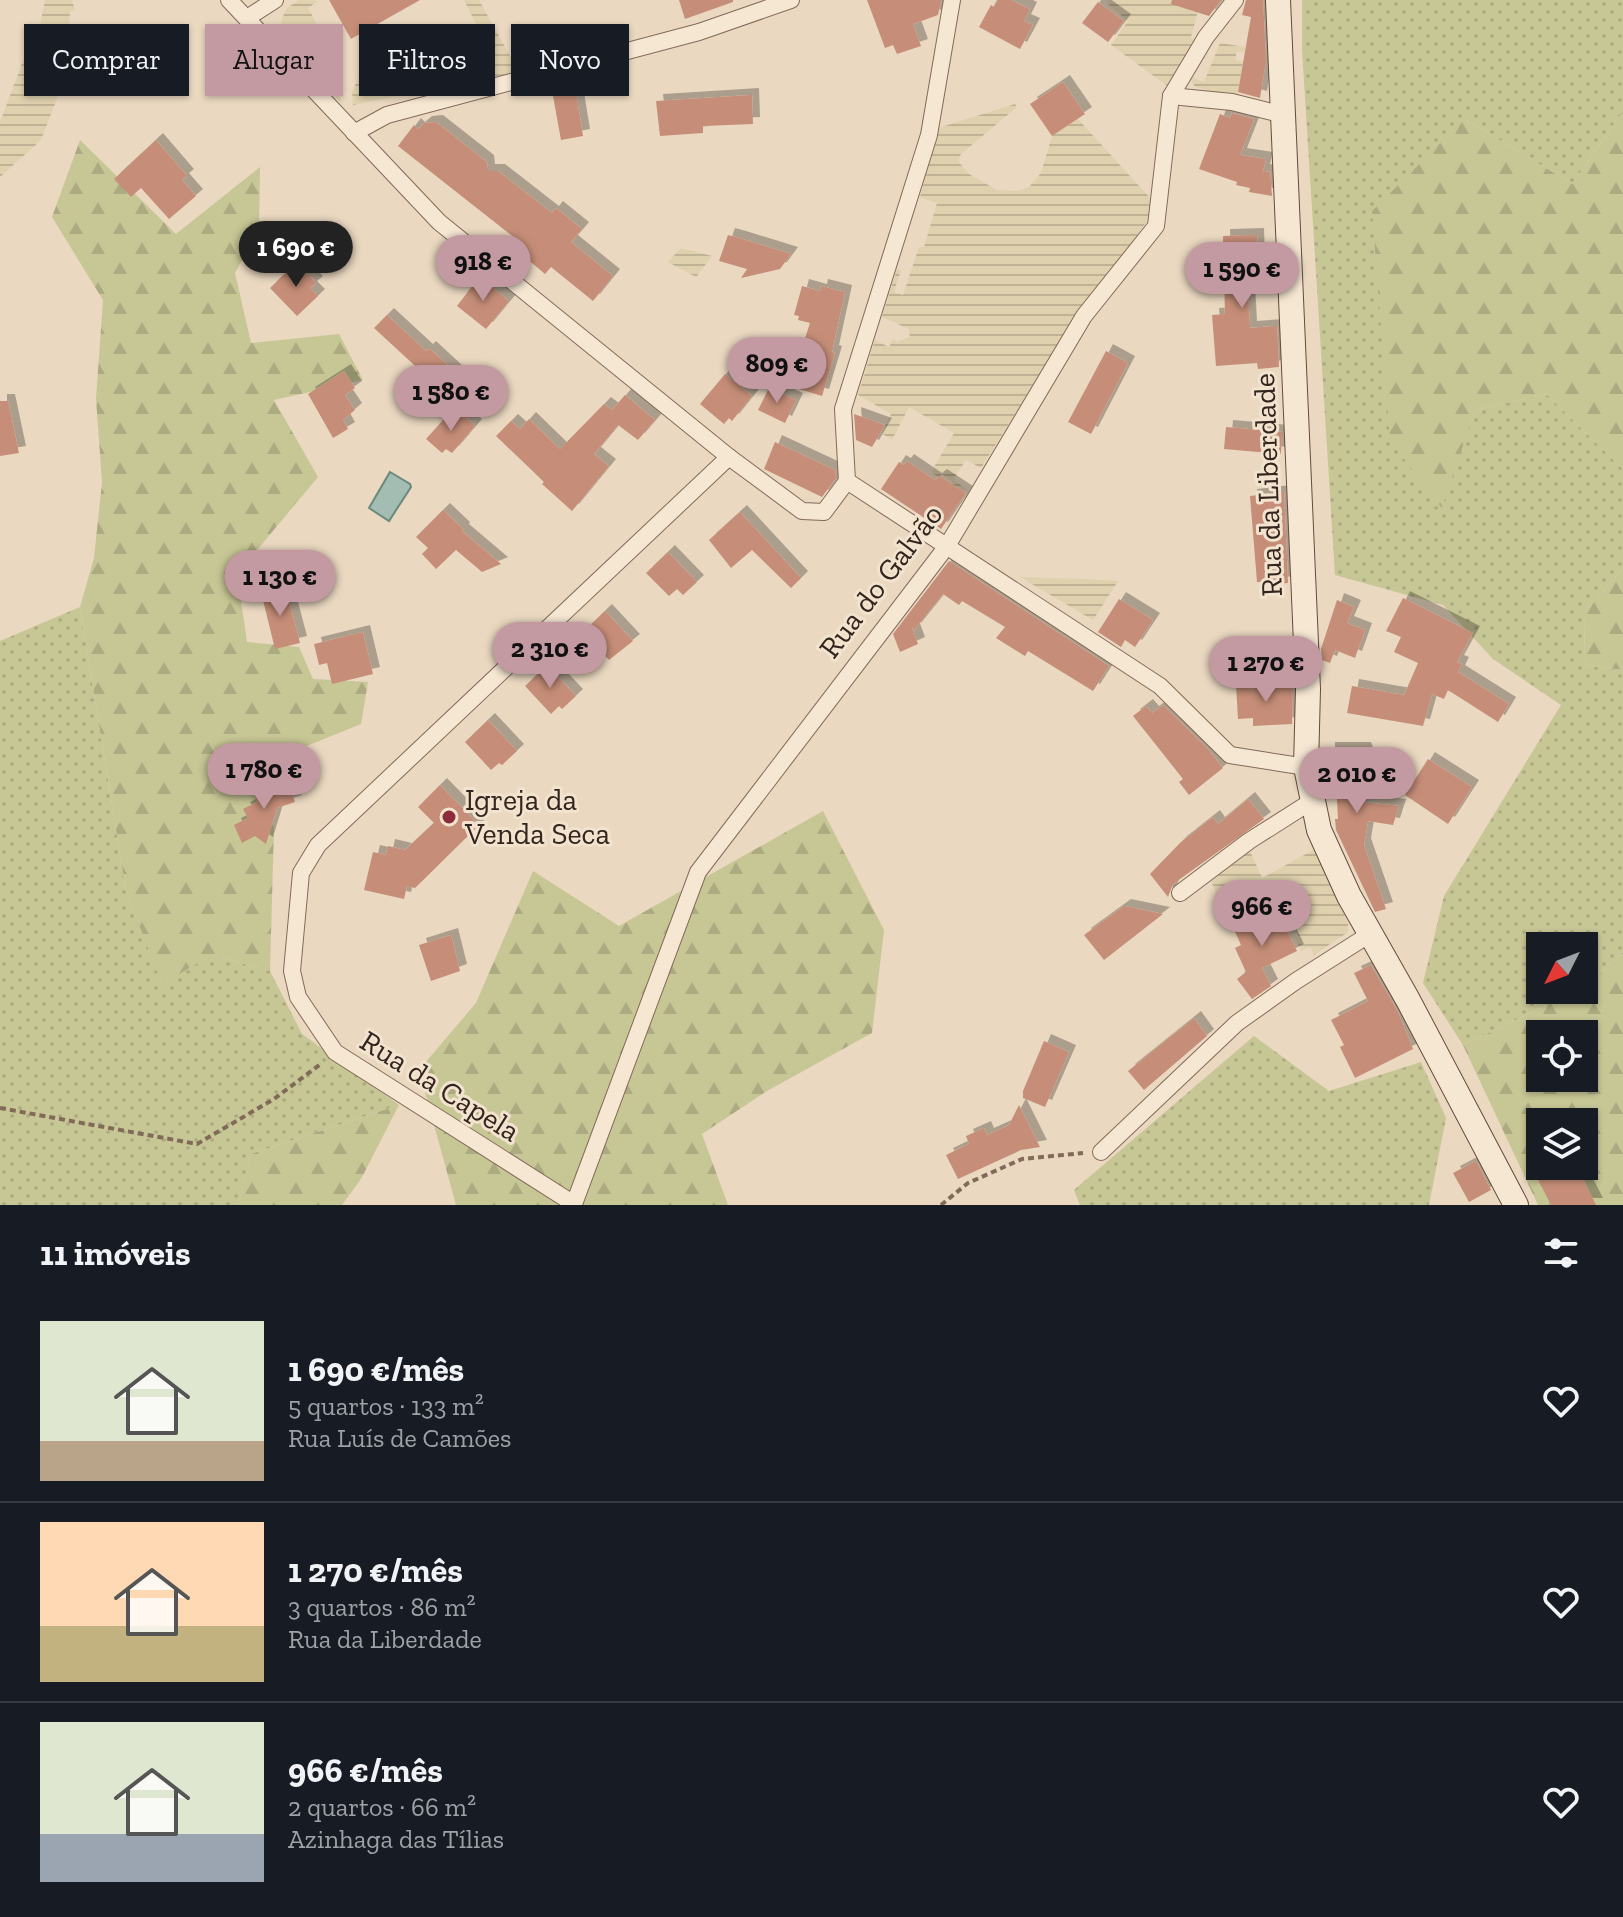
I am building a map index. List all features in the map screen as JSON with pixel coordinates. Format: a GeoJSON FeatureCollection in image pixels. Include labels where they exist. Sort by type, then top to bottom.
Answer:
{"type":"FeatureCollection","features":[{"type":"Feature","properties":{"kind":"street"},"geometry":{"type":"LineString","coordinates":[[229,0],[439,222],[729,457],[802,511],[824,512],[847,481],[843,409],[929,135],[952,0]]}},
{"type":"Feature","properties":{"kind":"street"},"geometry":{"type":"LineString","coordinates":[[247,18],[275,0]]}},
{"type":"Feature","properties":{"kind":"street"},"geometry":{"type":"LineString","coordinates":[[354,133],[387,115],[699,32],[791,0]]}},
{"type":"Feature","properties":{"kind":"street","name":"Rua do Galvão"},"geometry":{"type":"LineString","coordinates":[[574,1204],[698,872],[947,546],[1084,316],[1156,226],[1171,96],[1206,37],[1235,0]]}},
{"type":"Feature","properties":{"kind":"street","name":"Rua da Liberdade"},"geometry":{"type":"LineString","coordinates":[[1278,0],[1308,689],[1306,767],[1312,801],[1319,830],[1370,934],[1516,1205]]}},
{"type":"Feature","properties":{"kind":"street"},"geometry":{"type":"LineString","coordinates":[[1171,96],[1232,102],[1284,115]]}},
{"type":"Feature","properties":{"kind":"street","name":"Rua da Capela"},"geometry":{"type":"LineString","coordinates":[[574,1204],[335,1052],[298,997],[292,971],[301,873],[318,845],[729,457]]}},
{"type":"Feature","properties":{"kind":"street"},"geometry":{"type":"LineString","coordinates":[[847,481],[1160,686],[1230,755],[1306,767]]}},
{"type":"Feature","properties":{"kind":"street"},"geometry":{"type":"LineString","coordinates":[[1180,893],[1249,841],[1312,801]]}},
{"type":"Feature","properties":{"kind":"street"},"geometry":{"type":"LineString","coordinates":[[1101,1152],[1237,1023],[1370,934]]}},
{"type":"Feature","properties":{"kind":"path"},"geometry":{"type":"LineString","coordinates":[[0,1108],[197,1144],[274,1099],[335,1052]]}},
{"type":"Feature","properties":{"kind":"path"},"geometry":{"type":"LineString","coordinates":[[941,1205],[968,1183],[1022,1159],[1101,1152]]}},
{"type":"Feature","properties":{"kind":"shaded area"},"geometry":{"type":"Polygon","coordinates":[[[45,0],[72,0],[75,11],[70,11],[69,24],[40,24],[45,0]]]}},
{"type":"Feature","properties":{"kind":"shaded area"},"geometry":{"type":"Polygon","coordinates":[[[300,0],[318,1],[308,8],[317,24],[281,24],[288,7],[300,0]]]}},
{"type":"Feature","properties":{"kind":"shaded area"},"geometry":{"type":"Polygon","coordinates":[[[464,0],[479,0],[492,24],[476,24],[464,0]]]}},
{"type":"Feature","properties":{"kind":"shaded area"},"geometry":{"type":"Polygon","coordinates":[[[1107,0],[1201,0],[1191,37],[1197,42],[1170,84],[1166,85],[1111,45],[1128,21],[1107,0]]]}},
{"type":"Feature","properties":{"kind":"shaded area"},"geometry":{"type":"Polygon","coordinates":[[[495,29],[511,58],[511,74],[495,77],[495,29]]]}},
{"type":"Feature","properties":{"kind":"shaded area"},"geometry":{"type":"Polygon","coordinates":[[[1220,43],[1245,47],[1244,52],[1237,51],[1235,60],[1243,62],[1237,97],[1195,87],[1190,79],[1204,82],[1220,43]]]}},
{"type":"Feature","properties":{"kind":"shaded area"},"geometry":{"type":"Polygon","coordinates":[[[24,58],[24,96],[58,96],[41,140],[0,177],[0,122],[24,58]]]}},
{"type":"Feature","properties":{"kind":"shaded area"},"geometry":{"type":"Polygon","coordinates":[[[359,77],[359,96],[398,96],[353,105],[352,92],[359,77]]]}},
{"type":"Feature","properties":{"kind":"shaded area"},"geometry":{"type":"Polygon","coordinates":[[[1015,104],[1017,107],[961,154],[958,161],[969,174],[997,190],[1018,191],[1029,187],[1041,173],[1052,136],[1078,119],[1151,199],[1149,218],[1085,303],[981,468],[966,460],[953,480],[967,489],[965,492],[950,485],[952,481],[942,474],[939,478],[931,472],[954,433],[909,407],[892,440],[881,433],[891,414],[858,395],[875,340],[889,347],[893,339],[897,342],[910,337],[909,329],[882,317],[897,269],[901,270],[894,292],[903,295],[919,247],[924,247],[937,203],[920,197],[938,128],[1015,104]]]}},
{"type":"Feature","properties":{"kind":"shaded area"},"geometry":{"type":"Polygon","coordinates":[[[681,248],[712,256],[696,277],[668,262],[681,248]]]}},
{"type":"Feature","properties":{"kind":"shaded area"},"geometry":{"type":"Polygon","coordinates":[[[390,472],[411,487],[389,521],[369,508],[390,472]]]}},
{"type":"Feature","properties":{"kind":"shaded area"},"geometry":{"type":"Polygon","coordinates":[[[1020,577],[1086,579],[1118,581],[1093,620],[1020,577]]]}},
{"type":"Feature","properties":{"kind":"shaded area"},"geometry":{"type":"Polygon","coordinates":[[[1317,848],[1348,924],[1348,932],[1314,955],[1310,947],[1301,951],[1287,912],[1279,915],[1264,882],[1220,902],[1210,879],[1250,851],[1262,878],[1317,848]]]}},
{"type":"Feature","properties":{"kind":"green space"},"geometry":{"type":"Polygon","coordinates":[[[1302,0],[1623,0],[1623,111],[1572,184],[1465,119],[1441,508],[1475,410],[1546,394],[1623,469],[1623,568],[1584,613],[1585,665],[1623,670],[1623,952],[1598,974],[1598,932],[1526,932],[1526,1004],[1549,1004],[1463,1045],[1423,983],[1444,896],[1561,705],[1493,659],[1443,605],[1335,575],[1302,49],[1302,0]]]}},
{"type":"Feature","properties":{"kind":"green space"},"geometry":{"type":"Polygon","coordinates":[[[1623,111],[1623,469],[1546,394],[1475,410],[1442,508],[1390,441],[1372,211],[1465,119],[1572,184],[1623,111]]]}},
{"type":"Feature","properties":{"kind":"green space"},"geometry":{"type":"Polygon","coordinates":[[[80,140],[176,234],[260,167],[259,228],[235,273],[251,343],[339,334],[363,380],[274,400],[318,477],[237,574],[247,642],[299,647],[313,679],[368,682],[361,724],[240,773],[274,827],[270,971],[212,955],[162,984],[126,891],[80,607],[94,558],[102,482],[96,399],[103,300],[52,217],[80,140]]]}},
{"type":"Feature","properties":{"kind":"green space"},"geometry":{"type":"Polygon","coordinates":[[[1623,568],[1623,670],[1585,665],[1584,613],[1623,568]]]}},
{"type":"Feature","properties":{"kind":"green space"},"geometry":{"type":"Polygon","coordinates":[[[80,607],[126,891],[162,983],[212,955],[270,971],[302,1034],[399,1105],[251,1154],[238,1205],[0,1205],[0,641],[80,607]]]}},
{"type":"Feature","properties":{"kind":"green space"},"geometry":{"type":"Polygon","coordinates":[[[823,811],[884,930],[872,1033],[767,1091],[702,1134],[728,1205],[456,1205],[419,1070],[476,1003],[533,871],[619,926],[823,811]]]}},
{"type":"Feature","properties":{"kind":"green space"},"geometry":{"type":"Polygon","coordinates":[[[1623,952],[1623,1205],[1538,1205],[1526,1180],[1598,1180],[1598,1108],[1526,1108],[1526,1179],[1463,1045],[1549,1004],[1598,1004],[1598,974],[1623,952]]]}},
{"type":"Feature","properties":{"kind":"green space"},"geometry":{"type":"Polygon","coordinates":[[[1254,1036],[1329,1091],[1421,1062],[1446,1118],[1429,1205],[1080,1205],[1074,1190],[1254,1036]]]}},
{"type":"Feature","properties":{"kind":"green space"},"geometry":{"type":"Polygon","coordinates":[[[399,1105],[361,1179],[342,1205],[238,1205],[251,1154],[399,1105]]]}},
{"type":"Feature","properties":{"kind":"building"},"geometry":{"type":"Polygon","coordinates":[[[329,0],[420,0],[378,24],[359,24],[359,34],[351,39],[329,0]]]}},
{"type":"Feature","properties":{"kind":"building"},"geometry":{"type":"Polygon","coordinates":[[[679,0],[733,0],[733,2],[685,19],[679,0]]]}},
{"type":"Feature","properties":{"kind":"building"},"geometry":{"type":"Polygon","coordinates":[[[867,0],[941,0],[938,15],[913,24],[921,46],[897,54],[893,45],[885,48],[867,0]]]}},
{"type":"Feature","properties":{"kind":"building"},"geometry":{"type":"Polygon","coordinates":[[[998,0],[1011,0],[1030,9],[1024,21],[1033,25],[1020,49],[979,27],[991,5],[994,7],[998,0]]]}},
{"type":"Feature","properties":{"kind":"building"},"geometry":{"type":"Polygon","coordinates":[[[1172,0],[1221,0],[1209,16],[1171,4],[1172,0]]]}},
{"type":"Feature","properties":{"kind":"building"},"geometry":{"type":"Polygon","coordinates":[[[1246,0],[1263,0],[1266,61],[1260,98],[1238,92],[1251,17],[1242,15],[1246,0]]]}},
{"type":"Feature","properties":{"kind":"building"},"geometry":{"type":"Polygon","coordinates":[[[1098,2],[1124,21],[1108,42],[1082,23],[1098,2]]]}},
{"type":"Feature","properties":{"kind":"building"},"geometry":{"type":"Polygon","coordinates":[[[1063,82],[1085,114],[1052,136],[1030,104],[1063,82]]]}},
{"type":"Feature","properties":{"kind":"building"},"geometry":{"type":"Polygon","coordinates":[[[752,95],[753,124],[703,126],[703,133],[660,136],[656,101],[752,95]]]}},
{"type":"Feature","properties":{"kind":"building"},"geometry":{"type":"Polygon","coordinates":[[[553,96],[576,96],[583,136],[561,140],[553,96]]]}},
{"type":"Feature","properties":{"kind":"building"},"geometry":{"type":"Polygon","coordinates":[[[1232,113],[1254,119],[1240,155],[1266,159],[1263,171],[1270,172],[1272,196],[1249,192],[1250,188],[1236,185],[1237,182],[1199,169],[1220,114],[1230,118],[1232,113]]]}},
{"type":"Feature","properties":{"kind":"building"},"geometry":{"type":"Polygon","coordinates":[[[436,122],[487,162],[488,171],[498,171],[552,213],[556,208],[582,229],[571,242],[613,276],[593,301],[551,267],[545,274],[520,253],[525,246],[398,146],[414,125],[418,129],[425,123],[436,122]]]}},
{"type":"Feature","properties":{"kind":"building"},"geometry":{"type":"Polygon","coordinates":[[[156,140],[187,176],[182,180],[196,196],[169,219],[141,188],[131,197],[114,179],[156,140]]]}},
{"type":"Feature","properties":{"kind":"building"},"geometry":{"type":"Polygon","coordinates":[[[728,235],[791,254],[780,269],[741,278],[747,269],[719,261],[728,235]]]}},
{"type":"Feature","properties":{"kind":"building"},"geometry":{"type":"Polygon","coordinates":[[[1257,235],[1259,290],[1248,291],[1250,328],[1277,326],[1279,367],[1258,369],[1257,363],[1216,366],[1212,315],[1225,314],[1223,236],[1257,235]]]}},
{"type":"Feature","properties":{"kind":"building"},"geometry":{"type":"Polygon","coordinates":[[[297,262],[316,283],[310,288],[318,296],[297,316],[270,288],[297,262]]]}},
{"type":"Feature","properties":{"kind":"building"},"geometry":{"type":"Polygon","coordinates":[[[479,277],[509,301],[486,329],[457,306],[479,277]]]}},
{"type":"Feature","properties":{"kind":"building"},"geometry":{"type":"Polygon","coordinates":[[[802,286],[820,291],[821,286],[845,292],[832,352],[835,353],[822,396],[789,386],[810,323],[798,320],[799,316],[794,315],[802,286]]]}},
{"type":"Feature","properties":{"kind":"building"},"geometry":{"type":"Polygon","coordinates":[[[387,315],[426,351],[429,348],[455,372],[439,388],[374,328],[387,315]]]}},
{"type":"Feature","properties":{"kind":"building"},"geometry":{"type":"Polygon","coordinates":[[[1106,351],[1128,363],[1091,434],[1068,422],[1106,351]]]}},
{"type":"Feature","properties":{"kind":"building"},"geometry":{"type":"Polygon","coordinates":[[[344,371],[355,388],[345,395],[355,410],[343,420],[348,429],[333,438],[308,394],[344,371]]]}},
{"type":"Feature","properties":{"kind":"building"},"geometry":{"type":"Polygon","coordinates":[[[725,374],[752,396],[732,421],[729,418],[724,424],[700,404],[725,374]]]}},
{"type":"Feature","properties":{"kind":"building"},"geometry":{"type":"Polygon","coordinates":[[[769,388],[796,400],[785,423],[758,410],[769,388]]]}},
{"type":"Feature","properties":{"kind":"building"},"geometry":{"type":"Polygon","coordinates":[[[625,395],[655,420],[638,440],[618,425],[594,454],[609,466],[572,511],[496,436],[511,421],[520,429],[529,419],[560,449],[604,404],[612,410],[625,395]]]}},
{"type":"Feature","properties":{"kind":"building"},"geometry":{"type":"Polygon","coordinates":[[[0,401],[8,401],[19,453],[0,456],[0,401]]]}},
{"type":"Feature","properties":{"kind":"building"},"geometry":{"type":"Polygon","coordinates":[[[451,411],[460,418],[463,415],[475,426],[452,453],[446,449],[442,453],[426,439],[451,411]]]}},
{"type":"Feature","properties":{"kind":"building"},"geometry":{"type":"Polygon","coordinates":[[[854,414],[885,425],[872,447],[856,440],[854,414]]]}},
{"type":"Feature","properties":{"kind":"building"},"geometry":{"type":"Polygon","coordinates":[[[1226,427],[1282,432],[1281,454],[1224,449],[1226,427]]]}},
{"type":"Feature","properties":{"kind":"building"},"geometry":{"type":"Polygon","coordinates":[[[775,442],[835,470],[836,478],[822,497],[764,469],[775,442]]]}},
{"type":"Feature","properties":{"kind":"building"},"geometry":{"type":"Polygon","coordinates":[[[907,461],[935,480],[940,476],[966,493],[941,529],[881,489],[899,462],[904,465],[907,461]]]}},
{"type":"Feature","properties":{"kind":"building"},"geometry":{"type":"Polygon","coordinates":[[[1284,492],[1288,583],[1266,585],[1265,582],[1257,582],[1250,496],[1284,492]]]}},
{"type":"Feature","properties":{"kind":"building"},"geometry":{"type":"Polygon","coordinates":[[[443,510],[462,531],[501,564],[482,572],[456,550],[436,569],[422,554],[428,548],[416,537],[443,510]]]}},
{"type":"Feature","properties":{"kind":"building"},"geometry":{"type":"Polygon","coordinates":[[[740,512],[801,578],[791,588],[752,550],[731,568],[709,540],[740,512]]]}},
{"type":"Feature","properties":{"kind":"building"},"geometry":{"type":"Polygon","coordinates":[[[668,552],[697,582],[683,595],[677,589],[669,596],[646,573],[668,552]]]}},
{"type":"Feature","properties":{"kind":"building"},"geometry":{"type":"Polygon","coordinates":[[[949,561],[1109,666],[1093,691],[1028,651],[1025,656],[996,638],[1005,627],[962,601],[959,605],[943,594],[914,630],[911,625],[918,644],[900,652],[893,634],[949,561]]]}},
{"type":"Feature","properties":{"kind":"building"},"geometry":{"type":"Polygon","coordinates":[[[285,586],[300,643],[275,649],[261,592],[285,586]]]}},
{"type":"Feature","properties":{"kind":"building"},"geometry":{"type":"Polygon","coordinates":[[[1403,598],[1473,633],[1457,662],[1462,664],[1458,672],[1509,704],[1498,722],[1448,690],[1444,699],[1432,694],[1423,726],[1347,713],[1352,686],[1404,695],[1418,663],[1394,652],[1401,637],[1386,631],[1403,598]]]}},
{"type":"Feature","properties":{"kind":"building"},"geometry":{"type":"Polygon","coordinates":[[[1119,599],[1153,620],[1135,647],[1125,640],[1121,647],[1098,632],[1119,599]]]}},
{"type":"Feature","properties":{"kind":"building"},"geometry":{"type":"Polygon","coordinates":[[[1337,600],[1354,607],[1347,623],[1365,630],[1355,658],[1335,650],[1330,663],[1322,660],[1321,649],[1337,600]]]}},
{"type":"Feature","properties":{"kind":"building"},"geometry":{"type":"Polygon","coordinates":[[[605,611],[633,641],[609,660],[583,632],[605,611]]]}},
{"type":"Feature","properties":{"kind":"building"},"geometry":{"type":"Polygon","coordinates":[[[363,632],[373,674],[332,684],[327,663],[319,665],[314,644],[363,632]]]}},
{"type":"Feature","properties":{"kind":"building"},"geometry":{"type":"Polygon","coordinates":[[[547,665],[576,696],[551,714],[525,686],[547,665]]]}},
{"type":"Feature","properties":{"kind":"building"},"geometry":{"type":"Polygon","coordinates":[[[1293,683],[1292,724],[1253,726],[1253,718],[1238,719],[1236,685],[1293,683]]]}},
{"type":"Feature","properties":{"kind":"building"},"geometry":{"type":"Polygon","coordinates":[[[1163,705],[1223,768],[1189,795],[1179,782],[1183,779],[1133,716],[1146,706],[1152,713],[1163,705]]]}},
{"type":"Feature","properties":{"kind":"building"},"geometry":{"type":"Polygon","coordinates":[[[488,720],[517,751],[502,765],[499,763],[491,770],[465,742],[488,720]]]}},
{"type":"Feature","properties":{"kind":"building"},"geometry":{"type":"Polygon","coordinates":[[[1328,749],[1364,749],[1371,767],[1365,768],[1361,802],[1399,806],[1393,825],[1368,821],[1364,845],[1386,909],[1375,912],[1336,830],[1336,781],[1329,781],[1328,749]]]}},
{"type":"Feature","properties":{"kind":"building"},"geometry":{"type":"Polygon","coordinates":[[[1428,759],[1472,787],[1448,824],[1405,795],[1428,759]]]}},
{"type":"Feature","properties":{"kind":"building"},"geometry":{"type":"Polygon","coordinates":[[[287,779],[295,802],[277,808],[266,844],[255,836],[242,843],[234,825],[248,818],[243,809],[257,802],[253,791],[287,779]]]}},
{"type":"Feature","properties":{"kind":"building"},"geometry":{"type":"Polygon","coordinates":[[[440,785],[479,825],[415,888],[407,886],[404,899],[364,890],[373,852],[386,855],[388,846],[405,850],[434,823],[418,807],[440,785]]]}},
{"type":"Feature","properties":{"kind":"building"},"geometry":{"type":"Polygon","coordinates":[[[1248,799],[1264,819],[1173,884],[1168,897],[1150,874],[1180,843],[1213,817],[1218,824],[1248,799]]]}},
{"type":"Feature","properties":{"kind":"building"},"geometry":{"type":"Polygon","coordinates":[[[1124,906],[1163,914],[1104,960],[1084,935],[1124,906]]]}},
{"type":"Feature","properties":{"kind":"building"},"geometry":{"type":"Polygon","coordinates":[[[1275,906],[1297,951],[1262,968],[1271,986],[1252,999],[1237,979],[1246,972],[1235,948],[1241,945],[1233,927],[1275,906]]]}},
{"type":"Feature","properties":{"kind":"building"},"geometry":{"type":"Polygon","coordinates":[[[451,935],[460,971],[431,981],[419,945],[451,935]]]}},
{"type":"Feature","properties":{"kind":"building"},"geometry":{"type":"Polygon","coordinates":[[[1371,965],[1398,1012],[1413,1049],[1355,1078],[1340,1047],[1344,1045],[1331,1020],[1368,1001],[1354,973],[1371,965]]]}},
{"type":"Feature","properties":{"kind":"building"},"geometry":{"type":"Polygon","coordinates":[[[1194,1018],[1207,1036],[1144,1090],[1128,1071],[1194,1018]]]}},
{"type":"Feature","properties":{"kind":"building"},"geometry":{"type":"Polygon","coordinates":[[[1044,1041],[1069,1052],[1045,1107],[1023,1098],[1023,1091],[1044,1041]]]}},
{"type":"Feature","properties":{"kind":"building"},"geometry":{"type":"Polygon","coordinates":[[[1019,1105],[1040,1147],[1021,1150],[958,1179],[946,1155],[969,1144],[966,1136],[984,1128],[987,1135],[1009,1125],[1019,1105]]]}},
{"type":"Feature","properties":{"kind":"building"},"geometry":{"type":"Polygon","coordinates":[[[1476,1161],[1491,1190],[1469,1202],[1453,1173],[1476,1161]]]}},
{"type":"Feature","properties":{"kind":"building"},"geometry":{"type":"Polygon","coordinates":[[[1538,1180],[1583,1180],[1596,1205],[1551,1205],[1538,1180]]]}},
{"type":"Feature","properties":{"kind":"place","name":"Igreja da Venda Seca"},"geometry":{"type":"Point","coordinates":[449,817]}}]}
